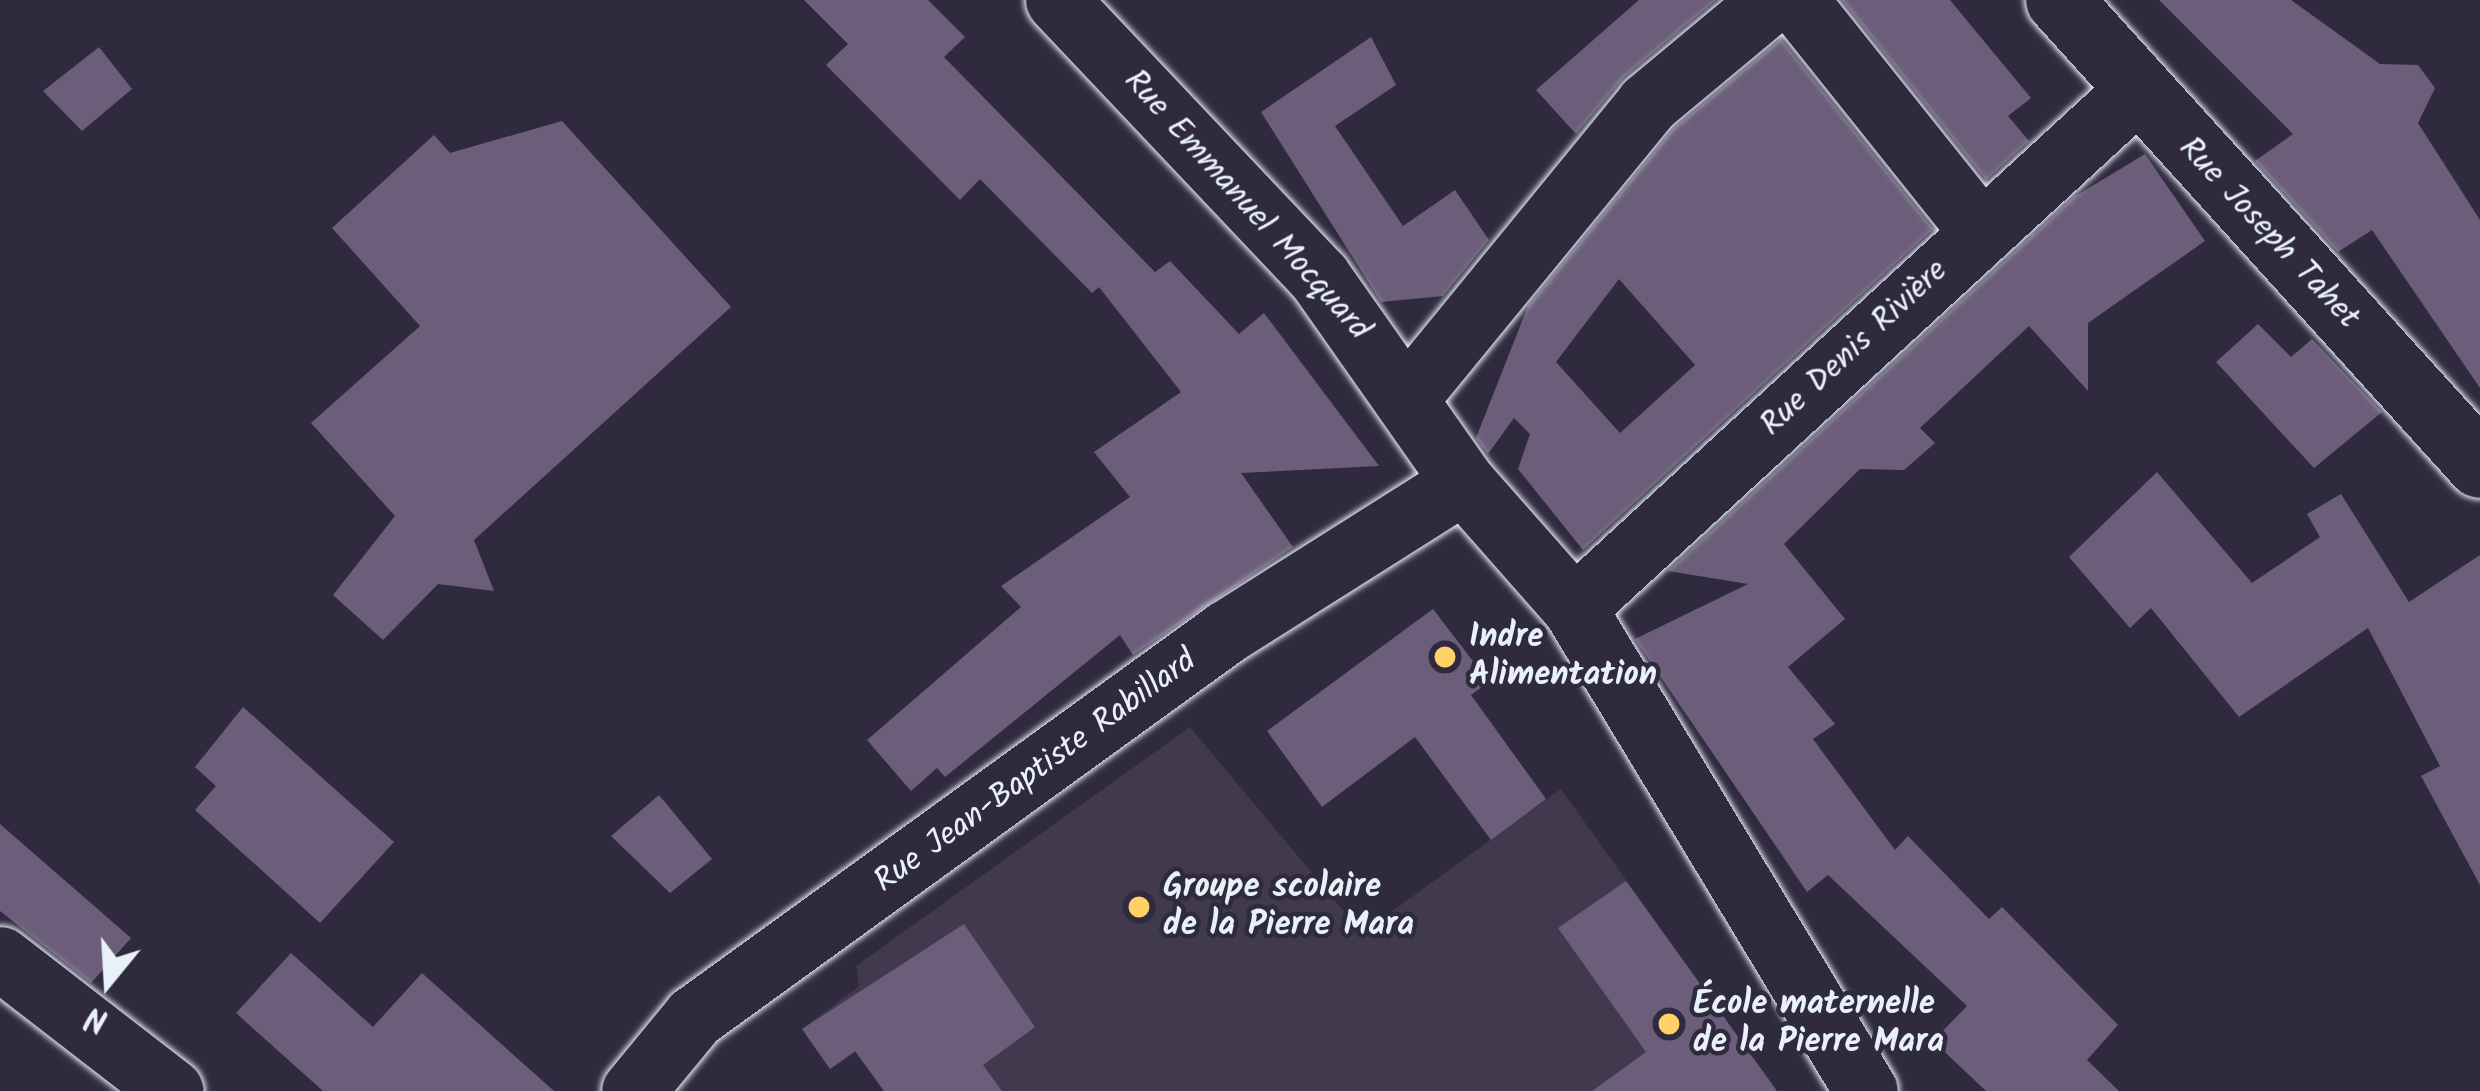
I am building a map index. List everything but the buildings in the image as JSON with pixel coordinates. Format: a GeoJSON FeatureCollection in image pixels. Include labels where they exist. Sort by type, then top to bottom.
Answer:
{"type":"FeatureCollection","features":[{"type":"Feature","properties":{"kind":"street","name":"Rue Emmanuel Mocquard"},"geometry":{"type":"LineString","coordinates":[[1058,0],[1318,277],[1410,394],[1463,482]]}},
{"type":"Feature","properties":{"kind":"street"},"geometry":{"type":"LineString","coordinates":[[1410,394],[1647,104],[1772,0]]}},
{"type":"Feature","properties":{"kind":"street"},"geometry":{"type":"LineString","coordinates":[[1796,0],[1979,229]]}},
{"type":"Feature","properties":{"kind":"street","name":"Rue Joseph Tahet"},"geometry":{"type":"LineString","coordinates":[[2059,0],[2136,92],[2480,465]]}},
{"type":"Feature","properties":{"kind":"street","name":"Rue Denis Rivière"},"geometry":{"type":"LineString","coordinates":[[1574,608],[1979,229],[2136,92]]}},
{"type":"Feature","properties":{"kind":"street"},"geometry":{"type":"LineString","coordinates":[[1463,482],[1574,608],[1866,1091]]}},
{"type":"Feature","properties":{"kind":"street","name":"Rue Jean-Baptiste Rabillard"},"geometry":{"type":"LineString","coordinates":[[633,1091],[694,1017],[1226,632],[1463,482]]}},
{"type":"Feature","properties":{"kind":"street"},"geometry":{"type":"LineString","coordinates":[[0,958],[172,1091]]}},
{"type":"Feature","properties":{"kind":"shaded area","name":"Groupe scolaire de la Pierre Mara"},"geometry":{"type":"Polygon","coordinates":[[[1190,727],[1362,933],[1561,789],[1769,1080],[1754,1091],[884,1091],[856,1052],[830,1069],[802,1029],[859,986],[856,966],[1190,727]]]}},
{"type":"Feature","properties":{"kind":"place","name":"Indre Alimentation"},"geometry":{"type":"Point","coordinates":[1445,657]}},
{"type":"Feature","properties":{"kind":"place","name":"Groupe scolaire de la Pierre Mara"},"geometry":{"type":"Point","coordinates":[1139,907]}},
{"type":"Feature","properties":{"kind":"place","name":"École maternelle de la Pierre Mara"},"geometry":{"type":"Point","coordinates":[1669,1024]}}]}
